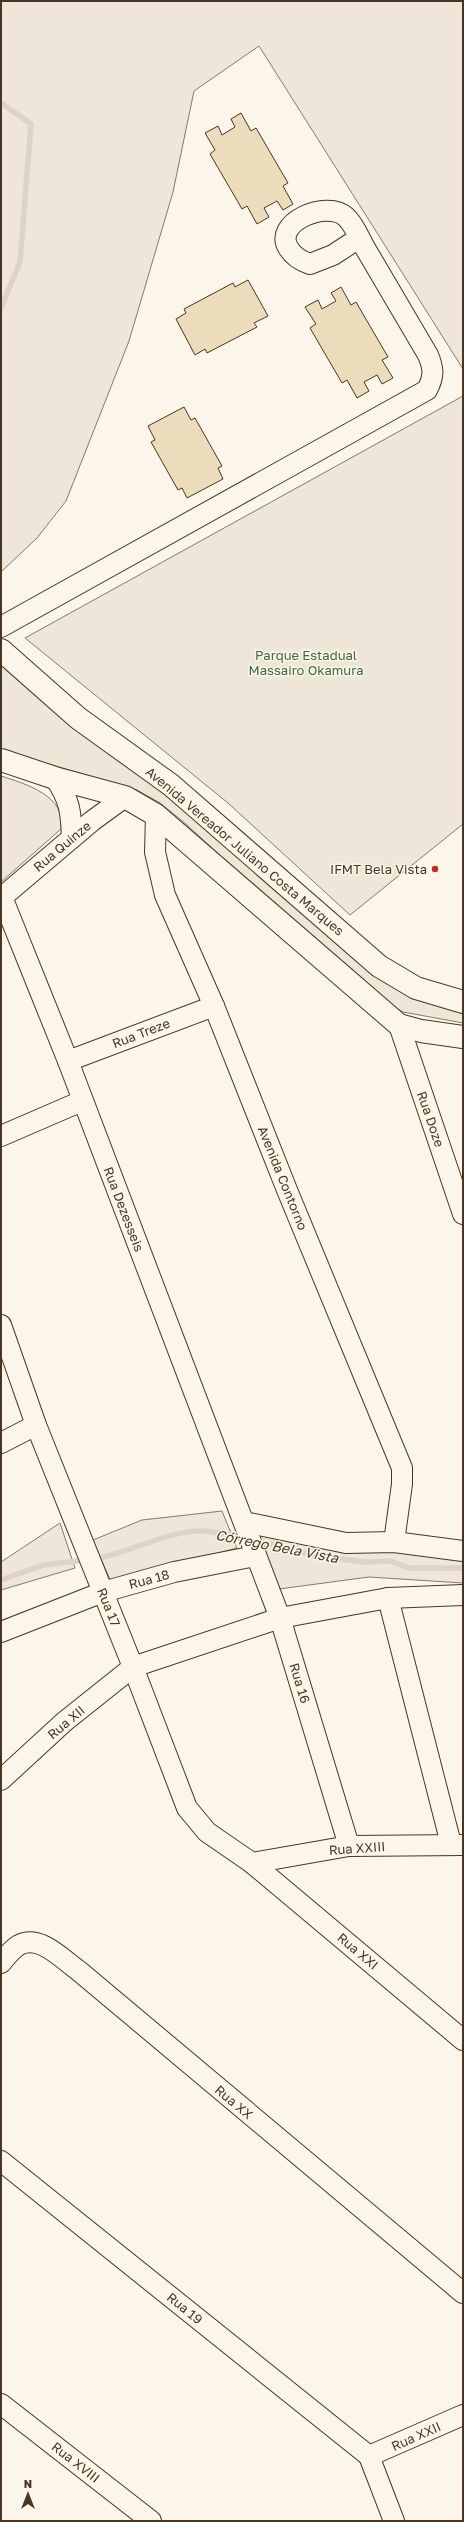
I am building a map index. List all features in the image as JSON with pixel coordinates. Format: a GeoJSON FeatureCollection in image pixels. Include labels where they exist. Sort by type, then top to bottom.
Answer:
{"type":"FeatureCollection","features":[{"type":"Feature","properties":{"kind":"main road","name":"Avenida Vereador Juliano Costa Marques"},"geometry":{"type":"LineString","coordinates":[[1,650],[78,718],[171,785],[379,966],[416,988],[463,1002]]}},
{"type":"Feature","properties":{"kind":"main road"},"geometry":{"type":"LineString","coordinates":[[1,760],[55,778],[125,797],[156,815],[399,1025],[421,1031],[463,1037]]}},
{"type":"Feature","properties":{"kind":"street"},"geometry":{"type":"LineString","coordinates":[[1,627],[427,390],[434,375],[433,366],[359,238]]}},
{"type":"Feature","properties":{"kind":"street"},"geometry":{"type":"LineString","coordinates":[[55,778],[67,795],[71,812],[72,838]]}},
{"type":"Feature","properties":{"kind":"street","name":"Rua Quinze"},"geometry":{"type":"LineString","coordinates":[[2,897],[72,838],[125,797]]}},
{"type":"Feature","properties":{"kind":"street","name":"Avenida Contorno"},"geometry":{"type":"LineString","coordinates":[[156,815],[155,852],[165,895],[214,1006],[287,1190],[402,1468],[402,1484],[394,1542]]}},
{"type":"Feature","properties":{"kind":"street","name":"Rua Dezesseis"},"geometry":{"type":"LineString","coordinates":[[2,897],[68,1060],[82,1101],[245,1524]]}},
{"type":"Feature","properties":{"kind":"street","name":"Rua Treze"},"geometry":{"type":"LineString","coordinates":[[68,1060],[214,1006]]}},
{"type":"Feature","properties":{"kind":"street","name":"Rua Doze"},"geometry":{"type":"LineString","coordinates":[[399,1025],[463,1214]]}},
{"type":"Feature","properties":{"kind":"street"},"geometry":{"type":"LineString","coordinates":[[1,1136],[82,1101]]}},
{"type":"Feature","properties":{"kind":"street","name":"Rua 17"},"geometry":{"type":"LineString","coordinates":[[1,1325],[36,1425],[133,1667],[187,1808],[207,1832],[252,1863]]}},
{"type":"Feature","properties":{"kind":"street"},"geometry":{"type":"LineString","coordinates":[[1,1443],[36,1425]]}},
{"type":"Feature","properties":{"kind":"street"},"geometry":{"type":"LineString","coordinates":[[245,1524],[346,1543],[394,1542],[463,1551]]}},
{"type":"Feature","properties":{"kind":"street","name":"Rua 16"},"geometry":{"type":"LineString","coordinates":[[245,1524],[280,1618],[349,1846]]}},
{"type":"Feature","properties":{"kind":"street","name":"Rua 18"},"geometry":{"type":"LineString","coordinates":[[1,1632],[103,1592],[174,1572],[255,1553]]}},
{"type":"Feature","properties":{"kind":"street"},"geometry":{"type":"LineString","coordinates":[[133,1667],[280,1618],[388,1598],[463,1595]]}},
{"type":"Feature","properties":{"kind":"street"},"geometry":{"type":"LineString","coordinates":[[388,1598],[457,1845]]}},
{"type":"Feature","properties":{"kind":"street","name":"Rua XII"},"geometry":{"type":"LineString","coordinates":[[1,1780],[64,1722],[133,1667]]}},
{"type":"Feature","properties":{"kind":"street","name":"Rua XXIII"},"geometry":{"type":"LineString","coordinates":[[252,1863],[349,1846],[457,1845]]}},
{"type":"Feature","properties":{"kind":"street","name":"Rua XXI"},"geometry":{"type":"LineString","coordinates":[[252,1863],[463,2040]]}},
{"type":"Feature","properties":{"kind":"street","name":"Rua XX"},"geometry":{"type":"LineString","coordinates":[[1,1963],[18,1946],[28,1941],[39,1942],[79,1971],[463,2293]]}},
{"type":"Feature","properties":{"kind":"street","name":"Rua 19"},"geometry":{"type":"LineString","coordinates":[[1,2161],[369,2456]]}},
{"type":"Feature","properties":{"kind":"street","name":"Rua XVIII"},"geometry":{"type":"LineString","coordinates":[[1,2404],[151,2521]]}},
{"type":"Feature","properties":{"kind":"street","name":"Rua XXII"},"geometry":{"type":"LineString","coordinates":[[369,2456],[463,2415]]}},
{"type":"Feature","properties":{"kind":"street"},"geometry":{"type":"LineString","coordinates":[[369,2456],[394,2521]]}},
{"type":"Feature","properties":{"kind":"green space"},"geometry":{"type":"Polygon","coordinates":[[[1,1],[463,1],[463,369],[259,46],[194,91],[173,192],[129,341],[66,501],[37,538],[1,572],[1,1]]]}},
{"type":"Feature","properties":{"kind":"green space","name":"Parque Estadual Massairo Okamura"},"geometry":{"type":"Polygon","coordinates":[[[463,396],[463,824],[350,915],[228,803],[25,638],[463,396]]]}},
{"type":"Feature","properties":{"kind":"green space"},"geometry":{"type":"Polygon","coordinates":[[[1,661],[43,702],[200,817],[360,964],[394,987],[463,1009],[463,1023],[403,1012],[381,1000],[320,948],[186,824],[160,803],[137,790],[1,750],[1,661]]]}},
{"type":"Feature","properties":{"kind":"green space"},"geometry":{"type":"Polygon","coordinates":[[[1,776],[33,788],[43,793],[51,800],[58,808],[61,818],[61,829],[1,882],[1,776]]]}},
{"type":"Feature","properties":{"kind":"green space"},"geometry":{"type":"Polygon","coordinates":[[[222,1511],[237,1548],[111,1582],[93,1540],[142,1520],[222,1511]]]}},
{"type":"Feature","properties":{"kind":"green space"},"geometry":{"type":"Polygon","coordinates":[[[60,1523],[75,1568],[1,1590],[1,1562],[60,1523]]]}},
{"type":"Feature","properties":{"kind":"green space"},"geometry":{"type":"Polygon","coordinates":[[[254,1531],[463,1561],[463,1583],[369,1577],[279,1589],[254,1531]]]}},
{"type":"Feature","properties":{"kind":"building"},"geometry":{"type":"Polygon","coordinates":[[[241,113],[251,131],[256,128],[288,183],[283,186],[293,204],[283,210],[277,201],[264,208],[269,217],[257,224],[247,206],[242,209],[210,154],[215,150],[205,133],[218,126],[222,135],[235,127],[231,119],[241,113]]]}},
{"type":"Feature","properties":{"kind":"building"},"geometry":{"type":"Polygon","coordinates":[[[248,280],[268,316],[254,323],[257,327],[207,353],[205,349],[195,355],[176,319],[186,313],[184,309],[233,283],[235,287],[248,280]]]}},
{"type":"Feature","properties":{"kind":"building"},"geometry":{"type":"Polygon","coordinates":[[[341,287],[351,305],[356,302],[388,357],[382,360],[393,378],[382,384],[377,375],[364,382],[369,391],[357,398],[347,380],[342,383],[310,328],[316,324],[305,307],[318,300],[322,309],[336,301],[331,293],[341,287]]]}},
{"type":"Feature","properties":{"kind":"building"},"geometry":{"type":"Polygon","coordinates":[[[184,407],[191,420],[195,418],[222,466],[218,468],[223,479],[187,498],[182,488],[178,490],[151,442],[155,440],[148,426],[184,407]]]}},
{"type":"Feature","properties":{"kind":"waterway"},"geometry":{"type":"LineString","coordinates":[[1,103],[31,124],[20,262],[1,308]]}},
{"type":"Feature","properties":{"kind":"waterway","name":"Córrego Bela Vista"},"geometry":{"type":"LineString","coordinates":[[94,1559],[121,1552],[161,1538],[188,1532],[207,1531],[245,1538]]}},
{"type":"Feature","properties":{"kind":"waterway","name":"Córrego Bela Vista"},"geometry":{"type":"LineString","coordinates":[[255,1540],[318,1556],[365,1562],[390,1561],[409,1568],[463,1568]]}},
{"type":"Feature","properties":{"kind":"waterway","name":"Córrego Bela Vista"},"geometry":{"type":"LineString","coordinates":[[1,1580],[43,1565],[86,1560]]}},
{"type":"Feature","properties":{"kind":"place","name":"IFMT Bela Vista"},"geometry":{"type":"Point","coordinates":[435,869]}}]}
